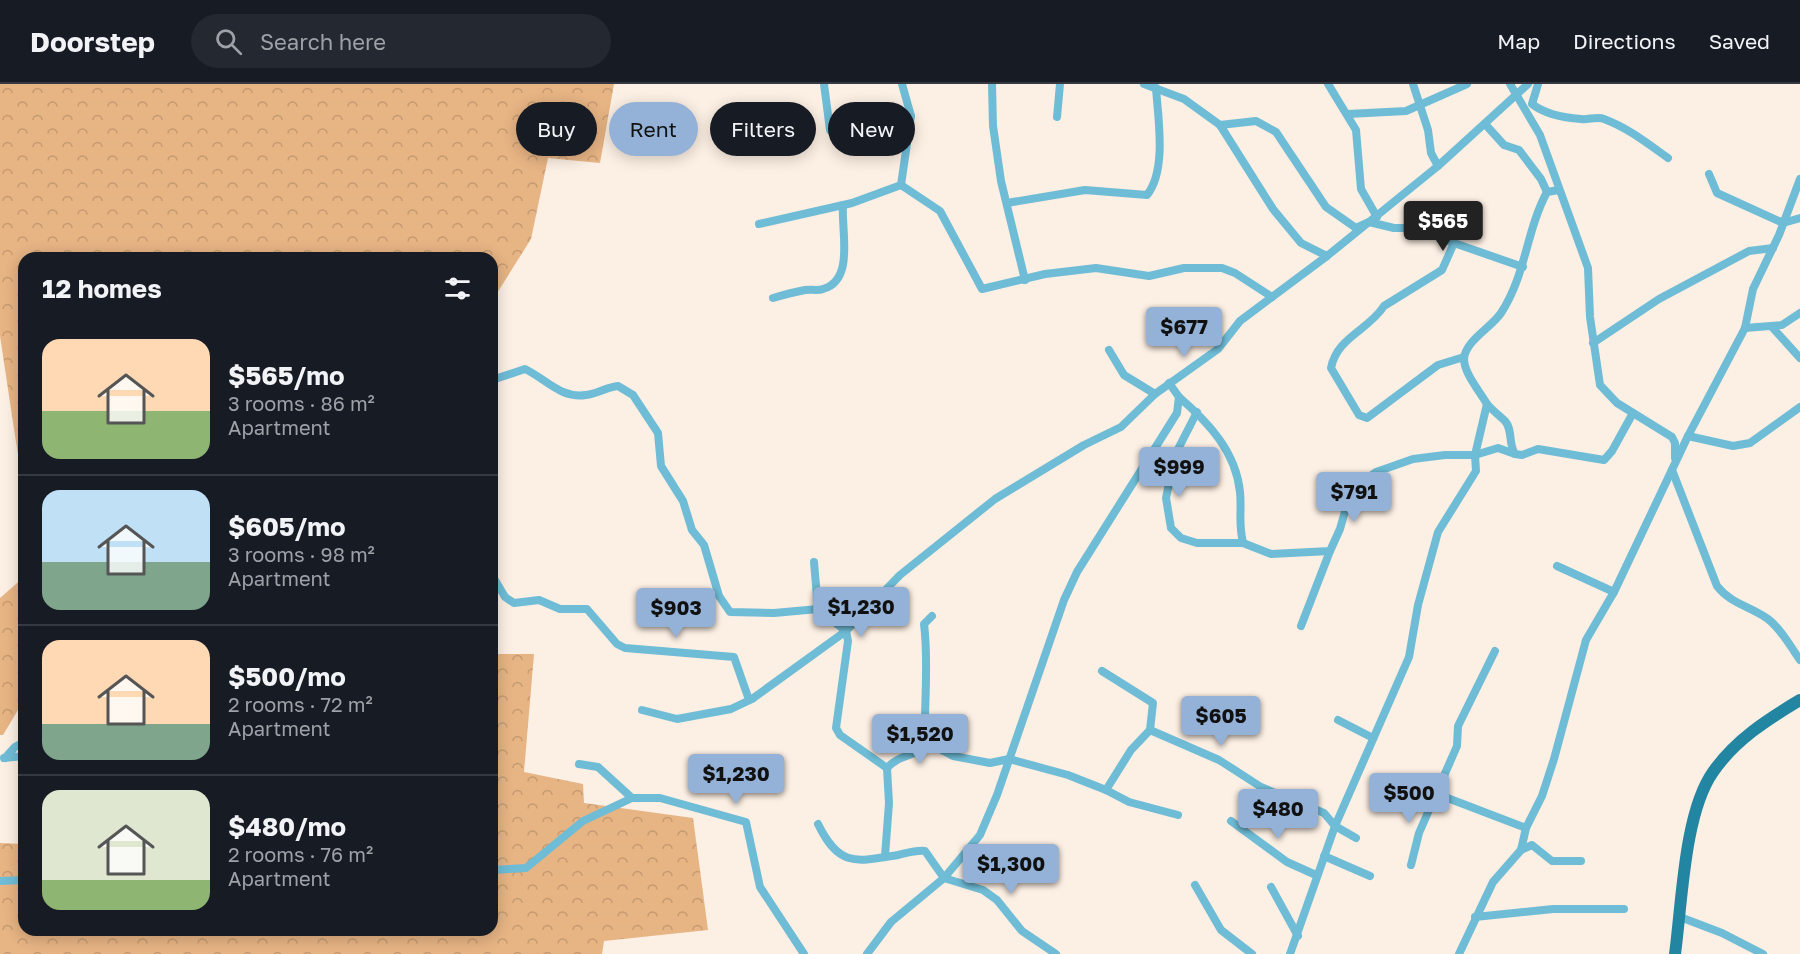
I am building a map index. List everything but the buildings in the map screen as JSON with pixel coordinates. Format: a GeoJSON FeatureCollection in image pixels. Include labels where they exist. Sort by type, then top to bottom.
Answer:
{"type":"FeatureCollection","features":[{"type":"Feature","properties":{"kind":"main road"},"geometry":{"type":"LineString","coordinates":[[1675,954],[1693,824],[1706,784],[1725,757],[1756,726],[1800,700]]}},
{"type":"Feature","properties":{"kind":"street"},"geometry":{"type":"LineString","coordinates":[[824,84],[828,115]]}},
{"type":"Feature","properties":{"kind":"street"},"geometry":{"type":"LineString","coordinates":[[902,84],[907,102]]}},
{"type":"Feature","properties":{"kind":"street"},"geometry":{"type":"LineString","coordinates":[[992,84],[993,126],[1001,181],[1025,280]]}},
{"type":"Feature","properties":{"kind":"street"},"geometry":{"type":"LineString","coordinates":[[1057,117],[1060,84]]}},
{"type":"Feature","properties":{"kind":"street"},"geometry":{"type":"LineString","coordinates":[[1144,84],[1184,99],[1220,125],[1273,209],[1294,235],[1301,243],[1327,256]]}},
{"type":"Feature","properties":{"kind":"street"},"geometry":{"type":"LineString","coordinates":[[1328,84],[1348,114],[1359,145],[1361,189],[1377,217]]}},
{"type":"Feature","properties":{"kind":"street"},"geometry":{"type":"LineString","coordinates":[[1413,84],[1431,153],[1438,166]]}},
{"type":"Feature","properties":{"kind":"street"},"geometry":{"type":"LineString","coordinates":[[1348,114],[1402,112],[1467,84]]}},
{"type":"Feature","properties":{"kind":"street"},"geometry":{"type":"LineString","coordinates":[[1510,84],[1539,135],[1578,234],[1588,268],[1593,343],[1600,386],[1617,403],[1671,437],[1676,451],[1672,472],[1717,586],[1726,598],[1766,618],[1781,631],[1800,660]]}},
{"type":"Feature","properties":{"kind":"street"},"geometry":{"type":"LineString","coordinates":[[642,710],[676,719],[731,709],[752,699],[846,631],[900,575],[996,499],[1084,445],[1121,427],[1155,394],[1218,349],[1240,321],[1377,217],[1438,166],[1528,84]]}},
{"type":"Feature","properties":{"kind":"street"},"geometry":{"type":"LineString","coordinates":[[1538,84],[1532,104],[1536,107],[1553,115],[1581,119],[1601,117],[1630,130],[1668,158]]}},
{"type":"Feature","properties":{"kind":"street"},"geometry":{"type":"LineString","coordinates":[[1007,203],[1085,190],[1147,195],[1152,189],[1160,146],[1156,88]]}},
{"type":"Feature","properties":{"kind":"street"},"geometry":{"type":"LineString","coordinates":[[1220,125],[1256,121],[1276,132],[1326,207],[1356,228],[1369,222],[1394,228],[1420,228],[1454,243],[1523,267]]}},
{"type":"Feature","properties":{"kind":"street"},"geometry":{"type":"LineString","coordinates":[[1485,124],[1504,145],[1519,150],[1541,179],[1547,192],[1529,232],[1518,283],[1500,315],[1472,344],[1464,357],[1466,368],[1487,404],[1505,422],[1510,432],[1509,445],[1515,454]]}},
{"type":"Feature","properties":{"kind":"street"},"geometry":{"type":"LineString","coordinates":[[901,185],[905,156]]}},
{"type":"Feature","properties":{"kind":"street"},"geometry":{"type":"LineString","coordinates":[[1709,174],[1717,193],[1783,223],[1800,218]]}},
{"type":"Feature","properties":{"kind":"street"},"geometry":{"type":"LineString","coordinates":[[1521,850],[1526,828],[1542,796],[1554,759],[1586,640],[1614,592],[1688,436],[1745,328],[1753,289],[1773,248],[1800,179]]}},
{"type":"Feature","properties":{"kind":"street"},"geometry":{"type":"LineString","coordinates":[[759,224],[843,205],[901,185]]}},
{"type":"Feature","properties":{"kind":"street"},"geometry":{"type":"LineString","coordinates":[[901,185],[940,212],[978,287],[982,289],[1045,274],[1096,268],[1149,276],[1184,268],[1222,268],[1235,273],[1272,297]]}},
{"type":"Feature","properties":{"kind":"street"},"geometry":{"type":"LineString","coordinates":[[1547,192],[1559,190]]}},
{"type":"Feature","properties":{"kind":"street"},"geometry":{"type":"LineString","coordinates":[[773,298],[806,290],[824,289],[841,275],[845,264],[841,227],[843,205]]}},
{"type":"Feature","properties":{"kind":"street"},"geometry":{"type":"LineString","coordinates":[[1454,243],[1442,270],[1384,306],[1379,314],[1341,344],[1331,368],[1359,415],[1367,418],[1438,364],[1464,357]]}},
{"type":"Feature","properties":{"kind":"street"},"geometry":{"type":"LineString","coordinates":[[1593,343],[1659,299],[1749,251],[1773,248]]}},
{"type":"Feature","properties":{"kind":"street"},"geometry":{"type":"LineString","coordinates":[[1745,328],[1782,325],[1800,313]]}},
{"type":"Feature","properties":{"kind":"street"},"geometry":{"type":"LineString","coordinates":[[1772,327],[1800,358]]}},
{"type":"Feature","properties":{"kind":"street"},"geometry":{"type":"LineString","coordinates":[[1109,350],[1124,375],[1155,394]]}},
{"type":"Feature","properties":{"kind":"street"},"geometry":{"type":"LineString","coordinates":[[498,378],[525,369],[555,390],[568,394],[582,396],[618,386],[633,395],[658,433],[661,466],[683,501],[692,530],[704,545],[719,596],[730,612],[774,613],[818,609],[846,631],[848,641],[836,728],[840,735],[887,768]]}},
{"type":"Feature","properties":{"kind":"street"},"geometry":{"type":"LineString","coordinates":[[1169,383],[1179,397],[1197,412],[1230,453],[1237,469],[1240,495],[1238,522],[1243,543]]}},
{"type":"Feature","properties":{"kind":"street"},"geometry":{"type":"LineString","coordinates":[[867,954],[891,922],[944,878],[980,835],[998,795],[1064,600],[1077,572],[1169,430],[1177,413],[1179,397]]}},
{"type":"Feature","properties":{"kind":"street"},"geometry":{"type":"LineString","coordinates":[[1290,954],[1335,826],[1409,657],[1418,605],[1434,544],[1445,521],[1472,481],[1476,471],[1476,455],[1487,404]]}},
{"type":"Feature","properties":{"kind":"street"},"geometry":{"type":"LineString","coordinates":[[1688,436],[1741,446],[1800,407]]}},
{"type":"Feature","properties":{"kind":"street"},"geometry":{"type":"LineString","coordinates":[[1197,412],[1175,455],[1166,498],[1171,528],[1181,538],[1197,543],[1243,543],[1271,554],[1330,551]]}},
{"type":"Feature","properties":{"kind":"street"},"geometry":{"type":"LineString","coordinates":[[1301,626],[1340,529],[1351,490],[1376,472],[1413,459],[1445,455],[1476,455],[1498,448],[1522,455],[1538,449],[1604,460],[1612,452],[1633,412]]}},
{"type":"Feature","properties":{"kind":"street"},"geometry":{"type":"LineString","coordinates":[[814,561],[818,609]]}},
{"type":"Feature","properties":{"kind":"street"},"geometry":{"type":"LineString","coordinates":[[1557,566],[1614,592]]}},
{"type":"Feature","properties":{"kind":"street"},"geometry":{"type":"LineString","coordinates":[[498,585],[505,597],[514,603],[539,600],[560,609],[586,609],[617,644],[625,648],[734,657],[748,697],[752,699]]}},
{"type":"Feature","properties":{"kind":"street"},"geometry":{"type":"LineString","coordinates":[[887,768],[901,756],[910,756],[922,749],[925,741],[924,703],[928,653],[924,624],[932,616]]}},
{"type":"Feature","properties":{"kind":"street"},"geometry":{"type":"LineString","coordinates":[[1411,865],[1419,833],[1457,746],[1458,726],[1495,651]]}},
{"type":"Feature","properties":{"kind":"street"},"geometry":{"type":"LineString","coordinates":[[1102,671],[1153,703],[1150,730],[1131,750],[1106,790]]}},
{"type":"Feature","properties":{"kind":"street"},"geometry":{"type":"LineString","coordinates":[[1338,720],[1373,738]]}},
{"type":"Feature","properties":{"kind":"street"},"geometry":{"type":"LineString","coordinates":[[1150,730],[1219,760],[1261,787],[1324,813],[1335,826],[1356,838]]}},
{"type":"Feature","properties":{"kind":"street"},"geometry":{"type":"LineString","coordinates":[[925,741],[953,756],[990,763],[1009,759],[1106,790],[1129,802],[1178,815]]}},
{"type":"Feature","properties":{"kind":"street"},"geometry":{"type":"LineString","coordinates":[[3,758],[18,745]]}},
{"type":"Feature","properties":{"kind":"street"},"geometry":{"type":"LineString","coordinates":[[3,758],[18,757]]}},
{"type":"Feature","properties":{"kind":"street"},"geometry":{"type":"LineString","coordinates":[[579,764],[598,767],[632,798]]}},
{"type":"Feature","properties":{"kind":"street"},"geometry":{"type":"LineString","coordinates":[[885,856],[889,803],[887,768]]}},
{"type":"Feature","properties":{"kind":"street"},"geometry":{"type":"LineString","coordinates":[[1437,794],[1526,828]]}},
{"type":"Feature","properties":{"kind":"street"},"geometry":{"type":"LineString","coordinates":[[498,870],[526,868],[583,821],[632,798],[660,798],[746,822],[760,887],[804,954]]}},
{"type":"Feature","properties":{"kind":"street"},"geometry":{"type":"LineString","coordinates":[[1231,820],[1287,862],[1317,875]]}},
{"type":"Feature","properties":{"kind":"street"},"geometry":{"type":"LineString","coordinates":[[818,824],[828,843],[844,858],[862,862],[885,856],[925,851],[944,878],[983,890],[997,900],[1022,931],[1056,954]]}},
{"type":"Feature","properties":{"kind":"street"},"geometry":{"type":"LineString","coordinates":[[1459,954],[1493,882],[1521,850],[1532,845],[1552,861],[1581,861]]}},
{"type":"Feature","properties":{"kind":"street"},"geometry":{"type":"LineString","coordinates":[[1324,856],[1370,876]]}},
{"type":"Feature","properties":{"kind":"street"},"geometry":{"type":"LineString","coordinates":[[0,881],[18,880]]}},
{"type":"Feature","properties":{"kind":"street"},"geometry":{"type":"LineString","coordinates":[[1195,885],[1221,930],[1252,954]]}},
{"type":"Feature","properties":{"kind":"street"},"geometry":{"type":"LineString","coordinates":[[1271,887],[1298,936]]}},
{"type":"Feature","properties":{"kind":"street"},"geometry":{"type":"LineString","coordinates":[[1475,917],[1552,909],[1624,909]]}},
{"type":"Feature","properties":{"kind":"street"},"geometry":{"type":"LineString","coordinates":[[1680,917],[1722,933],[1762,954]]}},
{"type":"Feature","properties":{"kind":"green space"},"geometry":{"type":"Polygon","coordinates":[[[0,84],[614,84],[600,163],[548,158],[531,239],[498,291],[498,252],[18,252],[18,455],[0,336],[0,84]]]}},
{"type":"Feature","properties":{"kind":"green space"},"geometry":{"type":"Polygon","coordinates":[[[18,582],[18,710],[3,735],[0,735],[0,598],[18,582]]]}},
{"type":"Feature","properties":{"kind":"green space"},"geometry":{"type":"Polygon","coordinates":[[[498,654],[534,654],[524,772],[583,784],[584,803],[693,818],[708,930],[604,941],[602,954],[0,954],[0,843],[18,844],[18,936],[498,936],[498,654]]]}}]}
